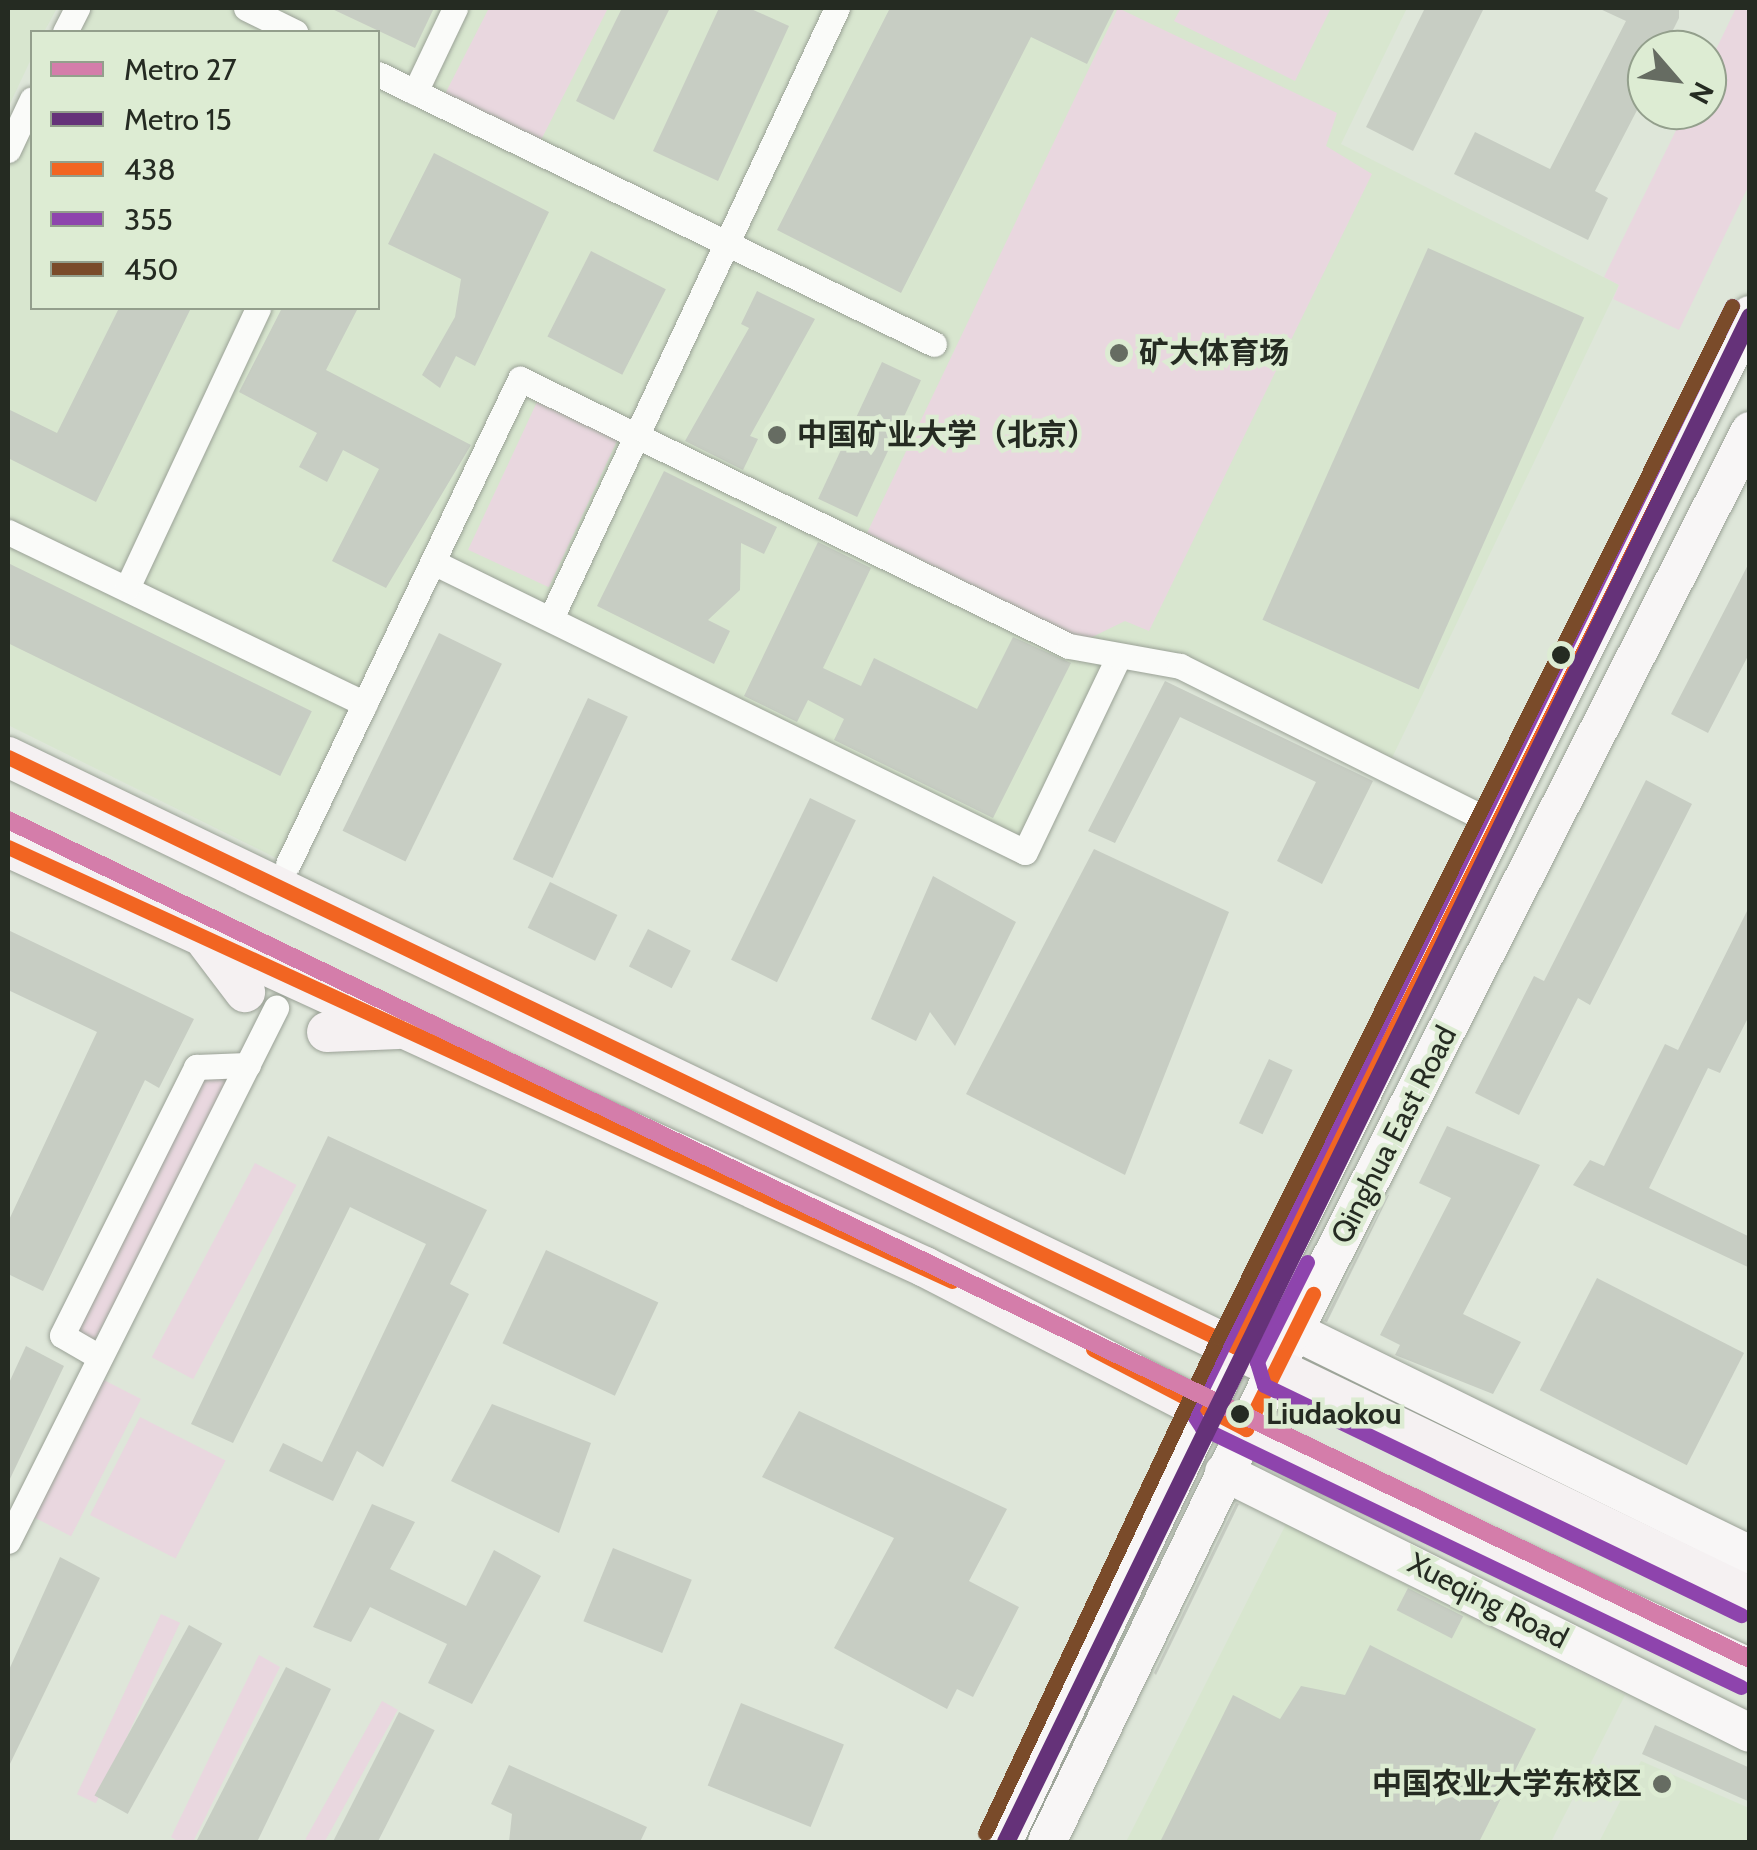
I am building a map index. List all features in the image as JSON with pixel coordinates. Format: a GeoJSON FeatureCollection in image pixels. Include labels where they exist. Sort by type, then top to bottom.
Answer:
{"type":"FeatureCollection","features":[{"type":"Feature","properties":{"kind":"main road","name":"Qinghua East Road"},"geometry":{"type":"LineString","coordinates":[[1003,1842],[1211,1410],[1236,1348],[1750,315]]}},
{"type":"Feature","properties":{"kind":"main road"},"geometry":{"type":"LineString","coordinates":[[1684,446],[1745,437],[1716,385]]}},
{"type":"Feature","properties":{"kind":"main road","name":"Qinghua East Road"},"geometry":{"type":"LineString","coordinates":[[1048,1842],[1224,1472],[1745,437]]}},
{"type":"Feature","properties":{"kind":"main road"},"geometry":{"type":"LineString","coordinates":[[8,757],[626,1051],[1276,1368],[1743,1581]]}},
{"type":"Feature","properties":{"kind":"main road","name":"Xueqing Road"},"geometry":{"type":"LineString","coordinates":[[8,847],[1211,1410],[1750,1669]]}},
{"type":"Feature","properties":{"kind":"main road"},"geometry":{"type":"LineString","coordinates":[[202,935],[260,1000]]}},
{"type":"Feature","properties":{"kind":"main road"},"geometry":{"type":"LineString","coordinates":[[570,1001],[626,1051]]}},
{"type":"Feature","properties":{"kind":"main road"},"geometry":{"type":"LineString","coordinates":[[327,1032],[403,1029]]}},
{"type":"Feature","properties":{"kind":"main road"},"geometry":{"type":"LineString","coordinates":[[1254,1312],[1743,1581]]}},
{"type":"Feature","properties":{"kind":"main road","name":"Xueqing Road"},"geometry":{"type":"LineString","coordinates":[[1224,1472],[1750,1733]]}},
{"type":"Feature","properties":{"kind":"street"},"geometry":{"type":"LineString","coordinates":[[246,8],[291,30]]}},
{"type":"Feature","properties":{"kind":"street"},"geometry":{"type":"LineString","coordinates":[[415,92],[455,8]]}},
{"type":"Feature","properties":{"kind":"street"},"geometry":{"type":"LineString","coordinates":[[551,618],[837,8]]}},
{"type":"Feature","properties":{"kind":"street"},"geometry":{"type":"LineString","coordinates":[[380,75],[934,344]]}},
{"type":"Feature","properties":{"kind":"street"},"geometry":{"type":"LineString","coordinates":[[8,150],[30,102]]}},
{"type":"Feature","properties":{"kind":"street"},"geometry":{"type":"LineString","coordinates":[[126,588],[257,310]]}},
{"type":"Feature","properties":{"kind":"street"},"geometry":{"type":"LineString","coordinates":[[288,864],[520,378],[1069,646],[1118,658],[1180,666],[1498,826]]}},
{"type":"Feature","properties":{"kind":"street"},"geometry":{"type":"LineString","coordinates":[[8,532],[365,704]]}},
{"type":"Feature","properties":{"kind":"street"},"geometry":{"type":"LineString","coordinates":[[433,562],[1025,852],[1118,658]]}},
{"type":"Feature","properties":{"kind":"street"},"geometry":{"type":"LineString","coordinates":[[8,1541],[96,1355],[248,1065],[260,1000]]}},
{"type":"Feature","properties":{"kind":"street"},"geometry":{"type":"LineString","coordinates":[[96,1355],[62,1335],[196,1067],[248,1065]]}},
{"type":"Feature","properties":{"kind":"shaded area"},"geometry":{"type":"Polygon","coordinates":[[[8,8],[57,8],[45,30],[30,30],[30,61],[8,108],[8,8]]]}},
{"type":"Feature","properties":{"kind":"shaded area","name":"中国矿业大学（北京）"},"geometry":{"type":"Polygon","coordinates":[[[76,8],[1407,8],[1341,144],[1619,285],[1391,760],[1180,666],[1118,658],[1025,852],[433,563],[288,864],[8,725],[8,147],[30,100],[30,310],[380,310],[380,30],[65,30],[76,8]]]}},
{"type":"Feature","properties":{"kind":"shaded area"},"geometry":{"type":"Polygon","coordinates":[[[489,8],[608,8],[540,142],[445,94],[489,8]]]}},
{"type":"Feature","properties":{"kind":"shaded area","name":"矿大体育场"},"geometry":{"type":"Polygon","coordinates":[[[1118,8],[1337,113],[1326,146],[1372,174],[1149,631],[1125,621],[1084,641],[867,533],[1118,8]]]}},
{"type":"Feature","properties":{"kind":"shaded area"},"geometry":{"type":"Polygon","coordinates":[[[1181,8],[1331,8],[1295,81],[1174,21],[1181,8]]]}},
{"type":"Feature","properties":{"kind":"shaded area"},"geometry":{"type":"Polygon","coordinates":[[[1736,8],[1749,8],[1749,185],[1679,330],[1613,299],[1619,285],[1604,277],[1676,130],[1727,130],[1725,30],[1736,8]]]}},
{"type":"Feature","properties":{"kind":"shaded area"},"geometry":{"type":"Polygon","coordinates":[[[537,402],[618,440],[549,587],[468,550],[537,402]]]}},
{"type":"Feature","properties":{"kind":"shaded area"},"geometry":{"type":"Polygon","coordinates":[[[207,1065],[233,1079],[92,1346],[65,1332],[207,1065]]]}},
{"type":"Feature","properties":{"kind":"shaded area"},"geometry":{"type":"Polygon","coordinates":[[[255,1163],[296,1185],[193,1379],[152,1357],[255,1163]]]}},
{"type":"Feature","properties":{"kind":"shaded area"},"geometry":{"type":"Polygon","coordinates":[[[92,1374],[141,1399],[71,1536],[22,1511],[92,1374]]]}},
{"type":"Feature","properties":{"kind":"shaded area"},"geometry":{"type":"Polygon","coordinates":[[[140,1417],[226,1461],[176,1559],[90,1515],[140,1417]]]}},
{"type":"Feature","properties":{"kind":"shaded area"},"geometry":{"type":"Polygon","coordinates":[[[1286,1524],[1625,1695],[1551,1842],[1126,1842],[1286,1524]]]}},
{"type":"Feature","properties":{"kind":"shaded area"},"geometry":{"type":"Polygon","coordinates":[[[161,1614],[180,1623],[96,1803],[77,1794],[161,1614]]]}},
{"type":"Feature","properties":{"kind":"shaded area"},"geometry":{"type":"Polygon","coordinates":[[[259,1655],[280,1667],[193,1842],[179,1842],[171,1837],[259,1655]]]}},
{"type":"Feature","properties":{"kind":"shaded area"},"geometry":{"type":"Polygon","coordinates":[[[382,1701],[398,1710],[324,1842],[305,1839],[382,1701]]]}},
{"type":"Feature","properties":{"kind":"shaded area","name":"中国农业大学东校区"},"geometry":{"type":"Polygon","coordinates":[[[1641,1761],[1749,1808],[1749,1842],[1599,1842],[1641,1761]]]}},
{"type":"Feature","properties":{"kind":"building"},"geometry":{"type":"Polygon","coordinates":[[[330,8],[434,8],[415,48],[330,8]]]}},
{"type":"Feature","properties":{"kind":"building"},"geometry":{"type":"Polygon","coordinates":[[[622,8],[670,8],[614,120],[576,101],[622,8]]]}},
{"type":"Feature","properties":{"kind":"building"},"geometry":{"type":"Polygon","coordinates":[[[719,8],[749,8],[789,26],[718,181],[653,151],[719,8]]]}},
{"type":"Feature","properties":{"kind":"building"},"geometry":{"type":"Polygon","coordinates":[[[890,8],[1115,8],[1087,64],[1031,37],[901,293],[777,230],[890,8]]]}},
{"type":"Feature","properties":{"kind":"building"},"geometry":{"type":"Polygon","coordinates":[[[1425,8],[1484,8],[1413,151],[1366,127],[1425,8]]]}},
{"type":"Feature","properties":{"kind":"building"},"geometry":{"type":"Polygon","coordinates":[[[1598,8],[1679,8],[1673,30],[1627,30],[1627,129],[1595,191],[1608,198],[1588,240],[1454,174],[1475,132],[1550,169],[1626,21],[1598,8]]]}},
{"type":"Feature","properties":{"kind":"building"},"geometry":{"type":"Polygon","coordinates":[[[434,153],[549,212],[475,366],[456,356],[440,388],[422,375],[455,317],[461,279],[388,244],[434,153]]]}},
{"type":"Feature","properties":{"kind":"building"},"geometry":{"type":"Polygon","coordinates":[[[1428,248],[1584,318],[1419,689],[1262,620],[1428,248]]]}},
{"type":"Feature","properties":{"kind":"building"},"geometry":{"type":"Polygon","coordinates":[[[591,251],[666,289],[622,375],[547,337],[591,251]]]}},
{"type":"Feature","properties":{"kind":"building"},"geometry":{"type":"Polygon","coordinates":[[[757,291],[815,319],[750,436],[758,439],[743,470],[685,441],[749,328],[741,324],[757,291]]]}},
{"type":"Feature","properties":{"kind":"building"},"geometry":{"type":"Polygon","coordinates":[[[118,310],[190,310],[96,502],[8,458],[8,409],[57,433],[118,310]]]}},
{"type":"Feature","properties":{"kind":"building"},"geometry":{"type":"Polygon","coordinates":[[[281,310],[357,310],[326,370],[471,445],[386,588],[332,561],[379,469],[343,450],[327,482],[299,467],[317,433],[239,392],[281,310]]]}},
{"type":"Feature","properties":{"kind":"building"},"geometry":{"type":"Polygon","coordinates":[[[882,362],[921,380],[857,517],[818,499],[882,362]]]}},
{"type":"Feature","properties":{"kind":"building"},"geometry":{"type":"Polygon","coordinates":[[[664,471],[777,527],[764,554],[741,543],[740,590],[708,620],[730,631],[714,664],[597,606],[664,471]]]}},
{"type":"Feature","properties":{"kind":"building"},"geometry":{"type":"Polygon","coordinates":[[[818,542],[871,568],[823,668],[861,686],[874,658],[977,709],[1013,637],[1071,663],[993,818],[834,740],[844,719],[808,700],[797,722],[744,696],[818,542]]]}},
{"type":"Feature","properties":{"kind":"building"},"geometry":{"type":"Polygon","coordinates":[[[1750,561],[1750,652],[1708,733],[1671,714],[1750,561]]]}},
{"type":"Feature","properties":{"kind":"building"},"geometry":{"type":"Polygon","coordinates":[[[8,563],[312,711],[280,776],[8,643],[8,563]]]}},
{"type":"Feature","properties":{"kind":"building"},"geometry":{"type":"Polygon","coordinates":[[[439,633],[502,664],[405,861],[343,831],[439,633]]]}},
{"type":"Feature","properties":{"kind":"building"},"geometry":{"type":"Polygon","coordinates":[[[1165,681],[1373,781],[1322,884],[1277,861],[1316,782],[1180,717],[1115,843],[1088,831],[1165,681]]]}},
{"type":"Feature","properties":{"kind":"building"},"geometry":{"type":"Polygon","coordinates":[[[588,698],[628,717],[553,878],[513,859],[588,698]]]}},
{"type":"Feature","properties":{"kind":"building"},"geometry":{"type":"Polygon","coordinates":[[[1646,780],[1692,804],[1590,1005],[1578,998],[1519,1115],[1475,1093],[1534,976],[1544,981],[1646,780]]]}},
{"type":"Feature","properties":{"kind":"building"},"geometry":{"type":"Polygon","coordinates":[[[810,798],[856,820],[777,982],[731,960],[810,798]]]}},
{"type":"Feature","properties":{"kind":"building"},"geometry":{"type":"Polygon","coordinates":[[[1094,849],[1229,912],[1125,1175],[966,1094],[1094,849]]]}},
{"type":"Feature","properties":{"kind":"building"},"geometry":{"type":"Polygon","coordinates":[[[933,876],[1016,922],[955,1046],[930,1012],[916,1041],[871,1019],[933,876]]]}},
{"type":"Feature","properties":{"kind":"building"},"geometry":{"type":"Polygon","coordinates":[[[550,882],[617,915],[595,961],[528,928],[550,882]]]}},
{"type":"Feature","properties":{"kind":"building"},"geometry":{"type":"Polygon","coordinates":[[[1750,905],[1750,1014],[1720,1073],[1708,1068],[1649,1188],[1750,1237],[1750,1268],[1573,1185],[1590,1160],[1604,1166],[1665,1044],[1678,1050],[1750,905]]]}},
{"type":"Feature","properties":{"kind":"building"},"geometry":{"type":"Polygon","coordinates":[[[648,929],[691,951],[672,988],[629,966],[648,929]]]}},
{"type":"Feature","properties":{"kind":"building"},"geometry":{"type":"Polygon","coordinates":[[[8,930],[194,1019],[159,1088],[145,1080],[43,1291],[8,1274],[8,1222],[97,1032],[8,990],[8,930]]]}},
{"type":"Feature","properties":{"kind":"building"},"geometry":{"type":"Polygon","coordinates":[[[1269,1059],[1293,1070],[1263,1134],[1239,1123],[1269,1059]]]}},
{"type":"Feature","properties":{"kind":"building"},"geometry":{"type":"Polygon","coordinates":[[[1447,1126],[1540,1165],[1463,1314],[1521,1342],[1493,1394],[1395,1355],[1400,1345],[1380,1335],[1451,1198],[1419,1183],[1447,1126]]]}},
{"type":"Feature","properties":{"kind":"building"},"geometry":{"type":"Polygon","coordinates":[[[328,1136],[487,1210],[450,1284],[469,1294],[383,1467],[357,1451],[333,1501],[269,1471],[283,1443],[322,1462],[426,1244],[350,1207],[233,1443],[191,1424],[328,1136]]]}},
{"type":"Feature","properties":{"kind":"building"},"geometry":{"type":"Polygon","coordinates":[[[1388,1195],[1327,1322],[1324,1321],[1388,1195]]]}},
{"type":"Feature","properties":{"kind":"building"},"geometry":{"type":"Polygon","coordinates":[[[546,1250],[658,1302],[615,1396],[502,1343],[546,1250]]]}},
{"type":"Feature","properties":{"kind":"building"},"geometry":{"type":"Polygon","coordinates":[[[1597,1278],[1744,1353],[1687,1465],[1540,1390],[1597,1278]]]}},
{"type":"Feature","properties":{"kind":"building"},"geometry":{"type":"Polygon","coordinates":[[[26,1346],[64,1366],[8,1483],[8,1385],[26,1346]]]}},
{"type":"Feature","properties":{"kind":"building"},"geometry":{"type":"Polygon","coordinates":[[[492,1404],[591,1443],[559,1533],[451,1481],[492,1404]]]}},
{"type":"Feature","properties":{"kind":"building"},"geometry":{"type":"Polygon","coordinates":[[[799,1411],[1007,1509],[969,1581],[1019,1607],[973,1697],[957,1689],[947,1709],[834,1648],[894,1538],[762,1477],[799,1411]]]}},
{"type":"Feature","properties":{"kind":"building"},"geometry":{"type":"Polygon","coordinates":[[[1236,1503],[1239,1504],[1156,1675],[1154,1673],[1236,1503]]]}},
{"type":"Feature","properties":{"kind":"building"},"geometry":{"type":"Polygon","coordinates":[[[372,1504],[415,1522],[390,1569],[466,1606],[494,1550],[541,1576],[472,1704],[428,1683],[447,1644],[370,1607],[351,1642],[313,1627],[372,1504]]]}},
{"type":"Feature","properties":{"kind":"building"},"geometry":{"type":"Polygon","coordinates":[[[613,1548],[692,1580],[662,1653],[583,1621],[613,1548]]]}},
{"type":"Feature","properties":{"kind":"building"},"geometry":{"type":"Polygon","coordinates":[[[60,1557],[100,1578],[8,1768],[8,1672],[60,1557]]]}},
{"type":"Feature","properties":{"kind":"building"},"geometry":{"type":"Polygon","coordinates":[[[1408,1588],[1463,1616],[1452,1638],[1397,1610],[1408,1588]]]}},
{"type":"Feature","properties":{"kind":"building"},"geometry":{"type":"Polygon","coordinates":[[[189,1625],[222,1643],[128,1814],[94,1796],[189,1625]]]}},
{"type":"Feature","properties":{"kind":"building"},"geometry":{"type":"Polygon","coordinates":[[[1370,1645],[1536,1729],[1479,1842],[1160,1842],[1233,1695],[1280,1719],[1301,1686],[1345,1695],[1370,1645]]]}},
{"type":"Feature","properties":{"kind":"building"},"geometry":{"type":"Polygon","coordinates":[[[286,1667],[331,1689],[257,1842],[196,1842],[286,1667]]]}},
{"type":"Feature","properties":{"kind":"building"},"geometry":{"type":"Polygon","coordinates":[[[741,1703],[844,1745],[811,1827],[708,1786],[741,1703]]]}},
{"type":"Feature","properties":{"kind":"building"},"geometry":{"type":"Polygon","coordinates":[[[399,1712],[435,1730],[378,1842],[333,1841],[399,1712]]]}},
{"type":"Feature","properties":{"kind":"building"},"geometry":{"type":"Polygon","coordinates":[[[1655,1725],[1750,1768],[1750,1802],[1642,1754],[1655,1725]]]}},
{"type":"Feature","properties":{"kind":"building"},"geometry":{"type":"Polygon","coordinates":[[[509,1765],[647,1827],[640,1842],[509,1842],[512,1814],[491,1804],[509,1765]]]}},
{"type":"Feature","properties":{"kind":"metro line","name":"15"},"geometry":{"type":"LineString","coordinates":[[1006,1842],[1750,317]]}},
{"type":"Feature","properties":{"kind":"metro line","name":"27"},"geometry":{"type":"LineString","coordinates":[[8,820],[1750,1659]]}},
{"type":"Feature","properties":{"kind":"transit line","name":"355"},"geometry":{"type":"LineString","coordinates":[[1732,306],[1191,1411],[1202,1428],[1741,1687]]}},
{"type":"Feature","properties":{"kind":"transit line","name":"450"},"geometry":{"type":"LineString","coordinates":[[985,1833],[1218,1338],[1732,306]]}},
{"type":"Feature","properties":{"kind":"transit line","name":"438"},"geometry":{"type":"LineString","coordinates":[[8,757],[1236,1347],[1750,316]]}},
{"type":"Feature","properties":{"kind":"transit line","name":"438"},"geometry":{"type":"LineString","coordinates":[[8,847],[952,1281]]}},
{"type":"Feature","properties":{"kind":"transit line","name":"355"},"geometry":{"type":"LineString","coordinates":[[1307,1262],[1257,1362],[1264,1385],[1741,1615]]}},
{"type":"Feature","properties":{"kind":"transit line","name":"438"},"geometry":{"type":"LineString","coordinates":[[1093,1349],[1246,1429],[1313,1294]]}},
{"type":"Feature","properties":{"kind":"place","name":"矿大体育场"},"geometry":{"type":"Point","coordinates":[1119,353]}},
{"type":"Feature","properties":{"kind":"place","name":"中国矿业大学（北京）"},"geometry":{"type":"Point","coordinates":[777,435]}},
{"type":"Feature","properties":{"kind":"place","name":"Liudaokou"},"geometry":{"type":"Point","coordinates":[1240,1414]}},
{"type":"Feature","properties":{"kind":"place","name":"中国农业大学东校区"},"geometry":{"type":"Point","coordinates":[1662,1784]}}]}
